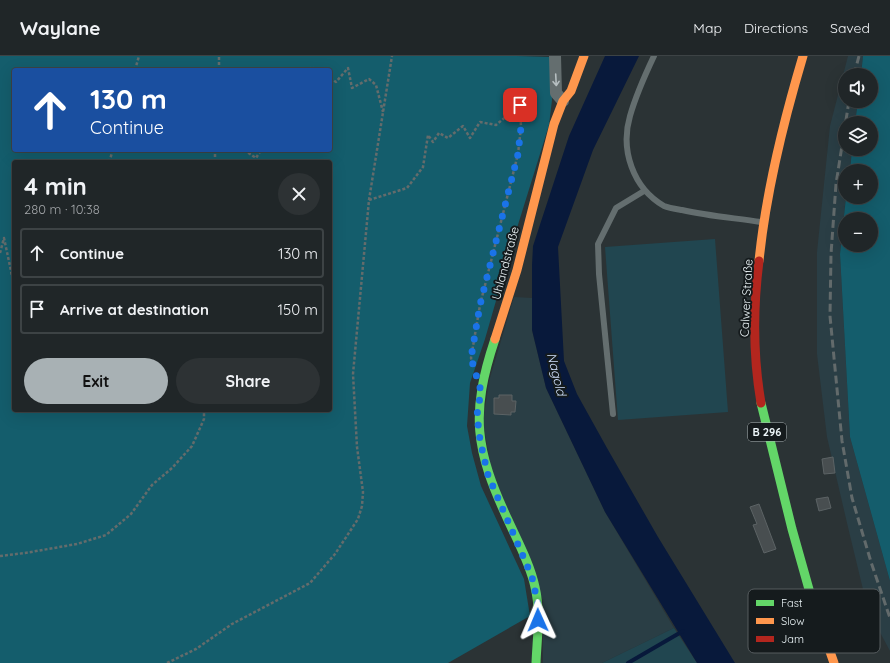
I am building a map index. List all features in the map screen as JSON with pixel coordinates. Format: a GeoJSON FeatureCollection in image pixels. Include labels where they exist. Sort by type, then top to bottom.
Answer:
{"type":"FeatureCollection","features":[{"type":"Feature","properties":{"kind":"street"},"geometry":{"type":"LineString","coordinates":[[554,56],[556,93],[563,101]]}},
{"type":"Feature","properties":{"kind":"street","name":"Uhlandstraße"},"geometry":{"type":"LineString","coordinates":[[536,663],[538,605],[532,577],[488,475],[480,440],[477,415],[481,391],[511,291],[554,124],[563,101],[571,91],[584,56]]}},
{"type":"Feature","properties":{"kind":"street","name":"Calwer Straße"},"geometry":{"type":"LineString","coordinates":[[803,56],[780,138],[764,222],[757,275],[755,319],[756,366],[765,424],[794,542],[808,589]]}},
{"type":"Feature","properties":{"kind":"street","name":"Calwer Straße"},"geometry":{"type":"LineString","coordinates":[[830,653],[834,663]]}},
{"type":"Feature","properties":{"kind":"lane"},"geometry":{"type":"LineString","coordinates":[[654,56],[629,117],[626,139],[628,156],[633,173],[644,191],[665,206],[692,212],[764,222]]}},
{"type":"Feature","properties":{"kind":"lane"},"geometry":{"type":"LineString","coordinates":[[613,414],[599,274],[598,244],[616,208],[644,191]]}},
{"type":"Feature","properties":{"kind":"path"},"geometry":{"type":"LineString","coordinates":[[136,68],[139,56]]}},
{"type":"Feature","properties":{"kind":"path"},"geometry":{"type":"LineString","coordinates":[[219,56],[219,68]]}},
{"type":"Feature","properties":{"kind":"path"},"geometry":{"type":"LineString","coordinates":[[167,663],[196,649],[232,624],[310,583],[335,554],[358,519],[362,506],[363,492],[357,447],[353,374],[369,200],[384,115],[392,56]]}},
{"type":"Feature","properties":{"kind":"path"},"geometry":{"type":"LineString","coordinates":[[332,79],[336,82],[348,68],[352,88],[369,79],[376,85],[384,115]]}},
{"type":"Feature","properties":{"kind":"path"},"geometry":{"type":"LineString","coordinates":[[369,200],[407,188],[423,167],[428,135],[433,142],[439,133],[448,138],[463,126],[470,138],[480,122],[496,125],[520,105],[521,127],[518,154],[480,305],[471,358],[473,365]]}},
{"type":"Feature","properties":{"kind":"path"},"geometry":{"type":"LineString","coordinates":[[247,152],[256,158],[260,152]]}},
{"type":"Feature","properties":{"kind":"path"},"geometry":{"type":"LineString","coordinates":[[0,253],[4,238],[12,276]]}},
{"type":"Feature","properties":{"kind":"path"},"geometry":{"type":"LineString","coordinates":[[0,556],[25,554],[70,545],[106,535],[131,514],[152,485],[172,468],[192,446],[204,419],[204,412]]}},
{"type":"Feature","properties":{"kind":"shaded area"},"geometry":{"type":"Polygon","coordinates":[[[0,56],[551,57],[552,100],[549,125],[485,339],[470,383],[467,426],[472,453],[481,486],[524,579],[530,616],[448,663],[0,663],[0,56]]]}},
{"type":"Feature","properties":{"kind":"shaded area"},"geometry":{"type":"Polygon","coordinates":[[[848,56],[863,56],[862,68],[845,68],[848,56]]]}},
{"type":"Feature","properties":{"kind":"shaded area"},"geometry":{"type":"Polygon","coordinates":[[[863,56],[890,56],[890,581],[850,437],[840,252],[878,252],[878,212],[844,212],[845,204],[878,204],[878,164],[851,164],[851,156],[878,156],[878,116],[856,116],[857,108],[878,108],[878,68],[862,68],[863,56]]]}},
{"type":"Feature","properties":{"kind":"shaded area"},"geometry":{"type":"Polygon","coordinates":[[[838,95],[838,108],[857,108],[856,116],[838,116],[838,156],[851,156],[851,164],[838,164],[838,204],[845,204],[844,212],[838,212],[838,252],[840,252],[850,437],[890,581],[890,651],[880,632],[880,589],[863,589],[827,437],[817,354],[817,252],[830,126],[838,95]]]}},
{"type":"Feature","properties":{"kind":"shaded area"},"geometry":{"type":"Polygon","coordinates":[[[715,239],[728,412],[618,420],[605,247],[715,239]]]}},
{"type":"Feature","properties":{"kind":"shaded area"},"geometry":{"type":"Polygon","coordinates":[[[514,297],[532,298],[532,330],[546,388],[605,512],[674,628],[602,663],[543,663],[543,601],[491,468],[483,422],[489,381],[514,297]]]}},
{"type":"Feature","properties":{"kind":"shaded area"},"geometry":{"type":"Polygon","coordinates":[[[674,628],[697,663],[602,663],[674,628]]]}},
{"type":"Feature","properties":{"kind":"water","name":"Nagold"},"geometry":{"type":"Polygon","coordinates":[[[605,56],[639,56],[593,150],[558,247],[564,361],[577,394],[607,448],[658,537],[735,663],[697,663],[605,512],[546,388],[532,330],[533,246],[569,136],[605,56]]]}},
{"type":"Feature","properties":{"kind":"building"},"geometry":{"type":"Polygon","coordinates":[[[499,395],[512,395],[512,401],[516,401],[515,412],[511,412],[511,415],[494,414],[494,398],[499,398],[499,395]]]}},
{"type":"Feature","properties":{"kind":"building"},"geometry":{"type":"Polygon","coordinates":[[[833,457],[835,473],[824,474],[822,459],[833,457]]]}},
{"type":"Feature","properties":{"kind":"building"},"geometry":{"type":"Polygon","coordinates":[[[828,497],[831,508],[819,511],[816,499],[828,497]]]}},
{"type":"Feature","properties":{"kind":"building"},"geometry":{"type":"Polygon","coordinates":[[[759,504],[776,549],[764,553],[753,525],[757,524],[750,507],[759,504]]]}},
{"type":"Feature","properties":{"kind":"waterway"},"geometry":{"type":"LineString","coordinates":[[628,663],[683,631]]}},
{"type":"Feature","properties":{"kind":"railway"},"geometry":{"type":"LineString","coordinates":[[856,68],[859,56]]}},
{"type":"Feature","properties":{"kind":"railway"},"geometry":{"type":"LineString","coordinates":[[848,108],[836,184],[831,254],[830,316],[842,441],[852,498],[871,562],[890,618]]}},
{"type":"Feature","properties":{"kind":"traffic: fast"},"geometry":{"type":"LineString","coordinates":[[495,339],[487,365],[482,389],[479,411],[480,431],[483,451],[497,495],[527,561],[533,578],[538,606],[536,663]]}},
{"type":"Feature","properties":{"kind":"traffic: fast"},"geometry":{"type":"LineString","coordinates":[[761,403],[792,529],[809,589]]}},
{"type":"Feature","properties":{"kind":"traffic: slow"},"geometry":{"type":"LineString","coordinates":[[495,339],[517,270],[554,124],[563,101],[571,91],[584,56]]}},
{"type":"Feature","properties":{"kind":"traffic: slow"},"geometry":{"type":"LineString","coordinates":[[759,261],[766,209],[776,157],[803,56]]}},
{"type":"Feature","properties":{"kind":"traffic: slow"},"geometry":{"type":"LineString","coordinates":[[831,653],[834,663]]}},
{"type":"Feature","properties":{"kind":"traffic: jam"},"geometry":{"type":"LineString","coordinates":[[759,261],[755,314],[755,350],[761,403]]}},
{"type":"Feature","properties":{"kind":"route"},"geometry":{"type":"LineString","coordinates":[[520,105],[521,127],[518,154],[480,305],[471,358],[481,391],[477,415],[480,440],[488,475],[532,577],[538,605],[538,620]]}}]}
